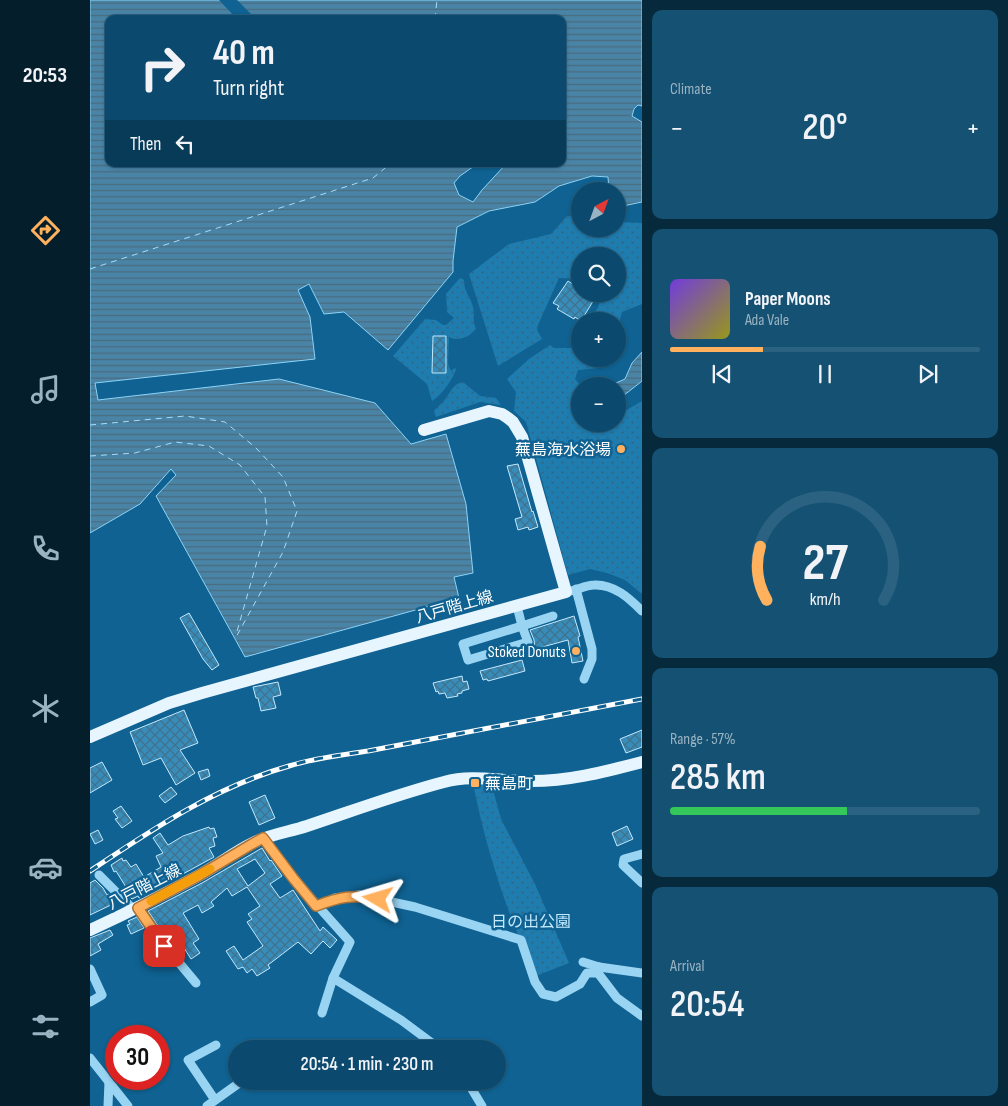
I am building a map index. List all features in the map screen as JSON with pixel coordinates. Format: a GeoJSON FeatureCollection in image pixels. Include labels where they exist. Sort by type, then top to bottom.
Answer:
{"type":"FeatureCollection","features":[{"type":"Feature","properties":{"kind":"main road"},"geometry":{"type":"LineString","coordinates":[[424,430],[489,411],[502,414],[513,422],[522,436],[571,591]]}},
{"type":"Feature","properties":{"kind":"main road","name":"八戸階上線"},"geometry":{"type":"LineString","coordinates":[[90,737],[142,714],[193,696],[571,591]]}},
{"type":"Feature","properties":{"kind":"main road","name":"八戸階上線"},"geometry":{"type":"LineString","coordinates":[[90,930],[136,909],[200,875],[263,838],[298,829],[445,781],[463,778],[526,781],[568,778],[642,762]]}},
{"type":"Feature","properties":{"kind":"street"},"geometry":{"type":"LineString","coordinates":[[584,679],[592,659],[592,649],[571,591],[594,585],[611,588],[621,592],[642,611]]}},
{"type":"Feature","properties":{"kind":"street"},"geometry":{"type":"LineString","coordinates":[[517,606],[522,626],[528,642],[468,660],[463,644],[522,626],[553,616]]}},
{"type":"Feature","properties":{"kind":"street"},"geometry":{"type":"LineString","coordinates":[[263,838],[316,906],[350,942],[333,978],[322,1013]]}},
{"type":"Feature","properties":{"kind":"street"},"geometry":{"type":"LineString","coordinates":[[642,854],[624,858],[623,865],[642,883]]}},
{"type":"Feature","properties":{"kind":"street"},"geometry":{"type":"LineString","coordinates":[[100,874],[136,909],[164,946],[196,983]]}},
{"type":"Feature","properties":{"kind":"street"},"geometry":{"type":"LineString","coordinates":[[316,906],[335,898],[359,895],[415,907],[521,940],[535,982],[543,994],[556,996],[580,984],[587,973],[599,970],[642,973]]}},
{"type":"Feature","properties":{"kind":"street"},"geometry":{"type":"LineString","coordinates":[[583,962],[599,970],[617,998],[642,1016]]}},
{"type":"Feature","properties":{"kind":"street"},"geometry":{"type":"LineString","coordinates":[[90,969],[102,995],[90,1002]]}},
{"type":"Feature","properties":{"kind":"street"},"geometry":{"type":"LineString","coordinates":[[333,978],[401,1020],[428,1040]]}},
{"type":"Feature","properties":{"kind":"street"},"geometry":{"type":"LineString","coordinates":[[216,1045],[188,1060],[211,1103],[229,1090]]}},
{"type":"Feature","properties":{"kind":"street"},"geometry":{"type":"LineString","coordinates":[[90,1058],[105,1077]]}},
{"type":"Feature","properties":{"kind":"street"},"geometry":{"type":"LineString","coordinates":[[108,1106],[109,1090]]}},
{"type":"Feature","properties":{"kind":"street"},"geometry":{"type":"LineString","coordinates":[[115,1090],[128,1106]]}},
{"type":"Feature","properties":{"kind":"street"},"geometry":{"type":"LineString","coordinates":[[472,1090],[482,1106]]}},
{"type":"Feature","properties":{"kind":"green space"},"geometry":{"type":"Polygon","coordinates":[[[567,216],[571,216],[571,238],[626,238],[626,222],[642,223],[642,304],[622,312],[595,312],[600,302],[626,302],[626,247],[571,247],[571,279],[559,278],[538,325],[537,330],[542,339],[498,366],[469,274],[509,244],[551,234],[567,216]]]}},
{"type":"Feature","properties":{"kind":"green space"},"geometry":{"type":"Polygon","coordinates":[[[460,278],[464,280],[465,288],[474,310],[476,329],[464,338],[456,339],[449,337],[448,364],[451,371],[456,369],[446,387],[432,401],[427,384],[393,356],[425,319],[436,320],[446,325],[454,318],[447,312],[446,294],[460,278]]]}},
{"type":"Feature","properties":{"kind":"green space"},"geometry":{"type":"Polygon","coordinates":[[[550,345],[554,348],[571,348],[571,367],[600,367],[578,370],[576,377],[571,377],[571,432],[626,432],[626,410],[642,401],[642,594],[625,580],[607,573],[590,569],[568,575],[526,422],[514,411],[516,392],[507,379],[529,359],[550,345]]]}},
{"type":"Feature","properties":{"kind":"green space"},"geometry":{"type":"Polygon","coordinates":[[[463,382],[480,396],[496,398],[501,405],[480,402],[436,417],[434,411],[454,387],[463,382]]]}},
{"type":"Feature","properties":{"kind":"green space","name":"日の出公園"},"geometry":{"type":"Polygon","coordinates":[[[491,782],[501,819],[535,884],[569,963],[536,976],[498,881],[478,808],[473,783],[491,782]]]}},
{"type":"Feature","properties":{"kind":"shaded area"},"geometry":{"type":"Polygon","coordinates":[[[90,0],[642,0],[642,106],[638,105],[634,109],[632,116],[642,122],[642,202],[626,205],[626,182],[608,182],[608,177],[592,176],[559,186],[535,202],[489,211],[457,227],[453,272],[388,350],[344,312],[324,314],[309,284],[298,290],[310,317],[315,359],[95,383],[98,400],[279,379],[375,403],[411,444],[446,434],[466,504],[473,573],[454,577],[459,598],[245,657],[156,496],[176,475],[171,469],[140,504],[90,533],[90,0]]]}},
{"type":"Feature","properties":{"kind":"shaded area"},"geometry":{"type":"Polygon","coordinates":[[[642,352],[642,381],[626,394],[626,377],[632,363],[642,352]]]}},
{"type":"Feature","properties":{"kind":"pier"},"geometry":{"type":"Polygon","coordinates":[[[219,0],[237,0],[252,15],[233,15],[219,0]]]}},
{"type":"Feature","properties":{"kind":"building"},"geometry":{"type":"Polygon","coordinates":[[[568,281],[571,283],[571,302],[593,302],[586,312],[571,312],[571,317],[557,309],[559,306],[553,303],[568,281]]]}},
{"type":"Feature","properties":{"kind":"building"},"geometry":{"type":"Polygon","coordinates":[[[433,336],[446,336],[446,373],[432,373],[433,336]]]}},
{"type":"Feature","properties":{"kind":"building"},"geometry":{"type":"Polygon","coordinates":[[[518,464],[538,527],[529,530],[528,527],[518,530],[515,519],[522,517],[507,466],[518,464]]]}},
{"type":"Feature","properties":{"kind":"building"},"geometry":{"type":"Polygon","coordinates":[[[189,613],[219,665],[212,670],[203,659],[180,618],[189,613]]]}},
{"type":"Feature","properties":{"kind":"building"},"geometry":{"type":"Polygon","coordinates":[[[574,616],[580,636],[578,637],[583,661],[572,663],[568,640],[535,649],[530,630],[574,616]]]}},
{"type":"Feature","properties":{"kind":"building"},"geometry":{"type":"Polygon","coordinates":[[[522,660],[525,671],[488,681],[487,679],[483,680],[480,671],[522,660]]]}},
{"type":"Feature","properties":{"kind":"building"},"geometry":{"type":"Polygon","coordinates":[[[462,676],[463,682],[467,681],[469,689],[457,694],[458,696],[447,698],[445,693],[439,694],[438,691],[436,692],[433,683],[462,676]]]}},
{"type":"Feature","properties":{"kind":"building"},"geometry":{"type":"Polygon","coordinates":[[[278,682],[281,695],[273,697],[276,708],[261,711],[253,687],[278,682]]]}},
{"type":"Feature","properties":{"kind":"building"},"geometry":{"type":"Polygon","coordinates":[[[184,710],[198,743],[180,750],[195,773],[176,785],[161,758],[143,765],[130,732],[184,710]]]}},
{"type":"Feature","properties":{"kind":"building"},"geometry":{"type":"Polygon","coordinates":[[[642,730],[642,747],[626,753],[620,739],[642,730]]]}},
{"type":"Feature","properties":{"kind":"building"},"geometry":{"type":"Polygon","coordinates":[[[102,762],[112,780],[90,793],[90,768],[102,762]]]}},
{"type":"Feature","properties":{"kind":"building"},"geometry":{"type":"Polygon","coordinates":[[[208,769],[210,776],[201,780],[198,772],[208,769]]]}},
{"type":"Feature","properties":{"kind":"building"},"geometry":{"type":"Polygon","coordinates":[[[171,787],[177,794],[165,803],[159,796],[171,787]]]}},
{"type":"Feature","properties":{"kind":"building"},"geometry":{"type":"Polygon","coordinates":[[[265,795],[275,818],[259,825],[249,802],[265,795]]]}},
{"type":"Feature","properties":{"kind":"building"},"geometry":{"type":"Polygon","coordinates":[[[121,806],[132,821],[122,828],[115,819],[118,818],[113,811],[121,806]]]}},
{"type":"Feature","properties":{"kind":"building"},"geometry":{"type":"Polygon","coordinates":[[[627,826],[633,839],[617,846],[612,833],[627,826]]]}},
{"type":"Feature","properties":{"kind":"building"},"geometry":{"type":"Polygon","coordinates":[[[209,827],[210,829],[214,828],[217,837],[213,838],[215,846],[209,848],[214,857],[139,898],[138,896],[132,899],[129,896],[127,893],[129,892],[111,865],[122,858],[131,867],[136,864],[144,877],[161,867],[156,856],[163,853],[153,838],[160,833],[168,845],[183,836],[209,827]]]}},
{"type":"Feature","properties":{"kind":"building"},"geometry":{"type":"Polygon","coordinates":[[[98,830],[103,840],[95,844],[90,834],[98,830]]]}},
{"type":"Feature","properties":{"kind":"building"},"geometry":{"type":"Polygon","coordinates":[[[262,848],[282,876],[270,884],[280,898],[293,890],[320,931],[323,927],[337,940],[330,948],[323,941],[311,954],[298,942],[268,965],[270,968],[257,976],[252,969],[247,973],[243,967],[238,969],[226,951],[234,946],[243,960],[263,946],[247,922],[252,919],[248,914],[260,906],[247,887],[232,896],[227,888],[211,902],[214,906],[202,913],[198,905],[183,913],[199,939],[193,943],[200,953],[191,959],[184,948],[178,952],[172,945],[179,941],[170,927],[162,932],[148,911],[202,883],[262,848]],[[255,859],[237,869],[248,886],[265,873],[255,859]]]}},
{"type":"Feature","properties":{"kind":"building"},"geometry":{"type":"Polygon","coordinates":[[[95,880],[107,895],[109,894],[112,897],[115,903],[90,915],[90,883],[95,880]]]}},
{"type":"Feature","properties":{"kind":"building"},"geometry":{"type":"Polygon","coordinates":[[[137,917],[144,928],[131,934],[127,925],[130,924],[128,921],[137,917]]]}},
{"type":"Feature","properties":{"kind":"building"},"geometry":{"type":"Polygon","coordinates":[[[110,930],[113,935],[98,944],[101,950],[90,956],[90,938],[110,930]]]}},
{"type":"Feature","properties":{"kind":"ferry route"},"geometry":{"type":"LineString","coordinates":[[435,15],[437,0]]}},
{"type":"Feature","properties":{"kind":"ferry route"},"geometry":{"type":"LineString","coordinates":[[90,269],[373,178],[386,167]]}},
{"type":"Feature","properties":{"kind":"ferry route"},"geometry":{"type":"LineString","coordinates":[[90,425],[185,416],[225,422],[256,448],[283,477],[297,511],[283,552],[235,639]]}},
{"type":"Feature","properties":{"kind":"ferry route"},"geometry":{"type":"LineString","coordinates":[[90,456],[135,453],[175,442],[209,446],[240,465],[265,497],[267,526],[236,635]]}},
{"type":"Feature","properties":{"kind":"railway"},"geometry":{"type":"LineString","coordinates":[[90,871],[161,825],[210,797],[236,785],[289,766],[642,699]]}},
{"type":"Feature","properties":{"kind":"slow traffic"},"geometry":{"type":"LineString","coordinates":[[151,901],[210,869]]}},
{"type":"Feature","properties":{"kind":"place","name":"蕪島海水浴場"},"geometry":{"type":"Point","coordinates":[621,449]}},
{"type":"Feature","properties":{"kind":"place","name":"Stoked Donuts"},"geometry":{"type":"Point","coordinates":[576,651]}},
{"type":"Feature","properties":{"kind":"place","name":"蕪島町"},"geometry":{"type":"Point","coordinates":[475,783]}},
{"type":"Feature","properties":{"kind":"route"},"geometry":{"type":"LineString","coordinates":[[164,946],[138,908],[200,875],[263,838],[316,906],[335,898],[359,895],[378,899]]}}]}
